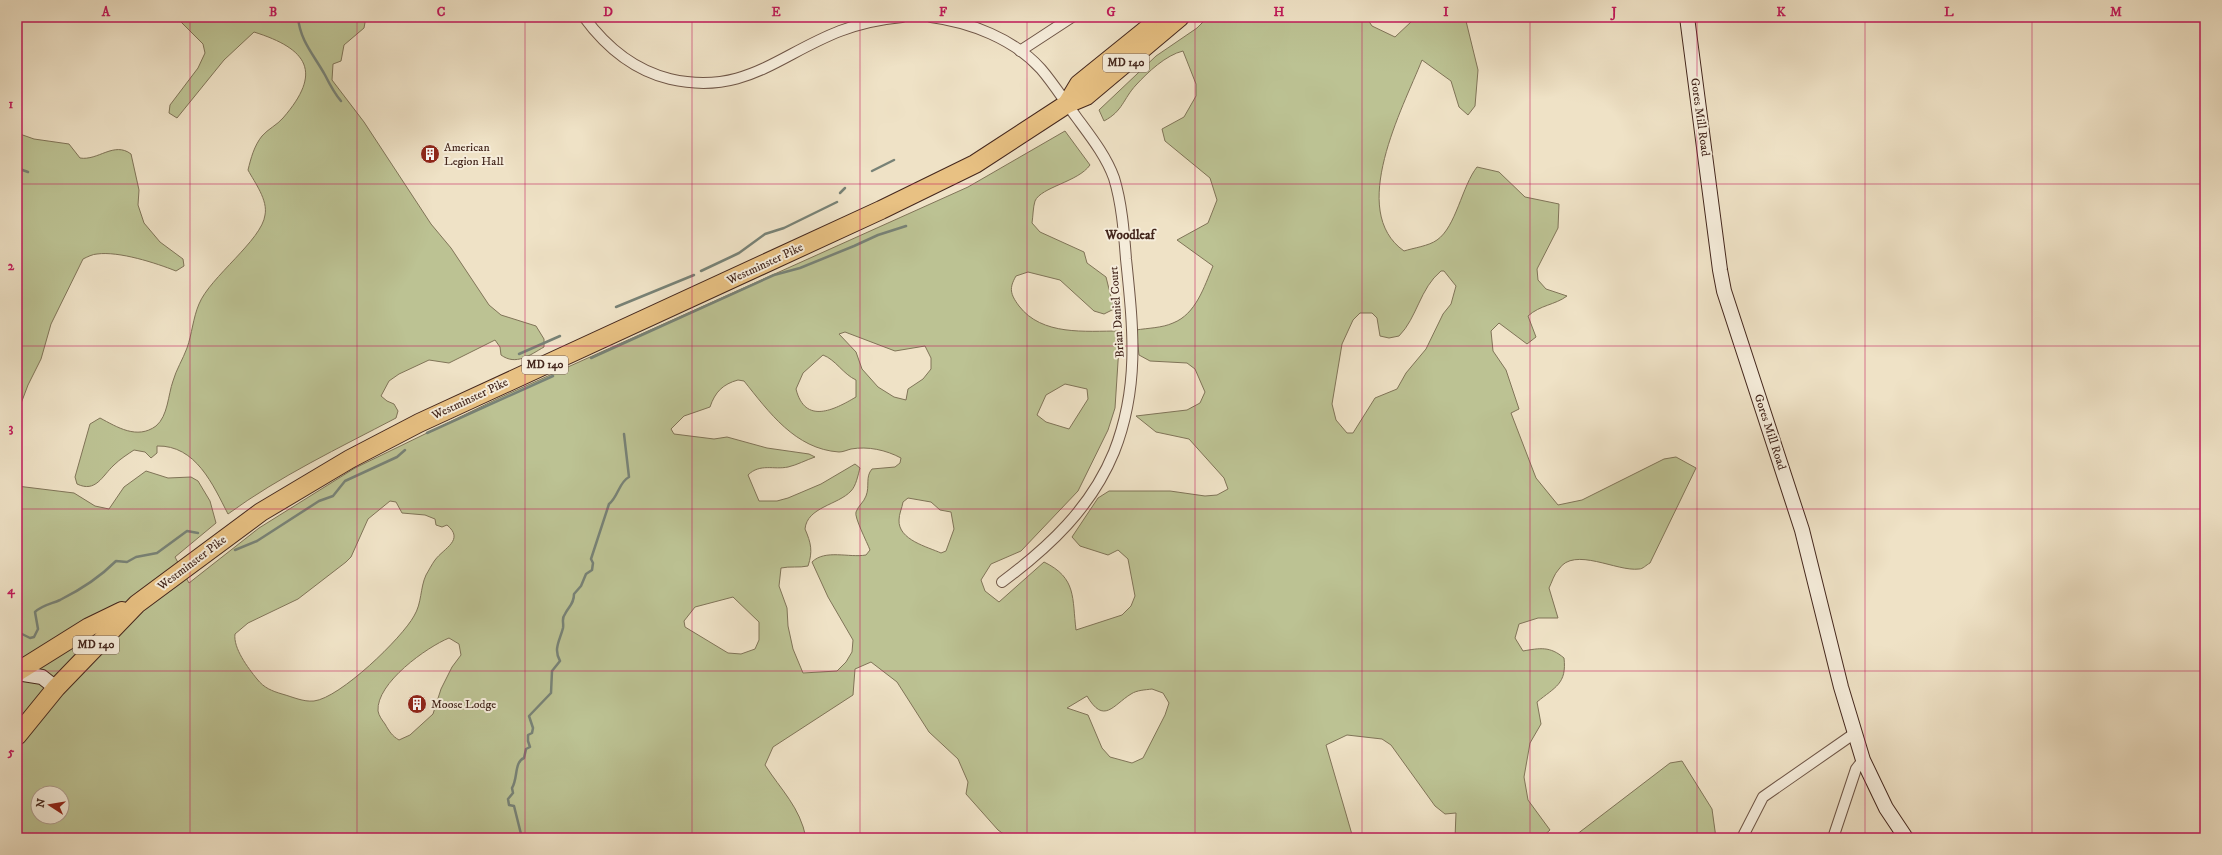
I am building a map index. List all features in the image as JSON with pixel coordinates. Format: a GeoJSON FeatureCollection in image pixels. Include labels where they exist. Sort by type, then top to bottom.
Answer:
{"type":"FeatureCollection","features":[{"type":"Feature","properties":{"kind":"highway","name":"Westminster Pike"},"geometry":{"type":"LineString","coordinates":[[1067,104],[1079,84],[1162,17]]}},
{"type":"Feature","properties":{"kind":"highway","name":"Westminster Pike"},"geometry":{"type":"LineString","coordinates":[[17,736],[56,688],[137,604],[261,512],[350,459],[419,423],[933,186],[1006,145],[1067,104],[1086,96],[1180,17]]}},
{"type":"Feature","properties":{"kind":"highway"},"geometry":{"type":"LineString","coordinates":[[17,673],[89,628],[137,604]]}},
{"type":"Feature","properties":{"kind":"street"},"geometry":{"type":"LineString","coordinates":[[584,17],[611,49],[639,68],[678,81],[710,83],[736,80],[761,71],[820,40],[857,24],[874,20],[902,17]]}},
{"type":"Feature","properties":{"kind":"street","name":"Brian Daniel Court"},"geometry":{"type":"LineString","coordinates":[[930,17],[963,20],[996,36],[1020,51],[1040,68],[1096,144],[1108,163],[1119,200],[1133,324],[1134,346],[1131,387],[1118,440],[1106,470],[1094,490],[1061,533],[1032,559],[1002,582]]}},
{"type":"Feature","properties":{"kind":"street"},"geometry":{"type":"LineString","coordinates":[[1020,51],[1072,17]]}},
{"type":"Feature","properties":{"kind":"street","name":"Gores Mill Road"},"geometry":{"type":"LineString","coordinates":[[1687,17],[1724,291],[1802,530],[1841,687],[1863,760],[1883,802],[1906,838]]}},
{"type":"Feature","properties":{"kind":"street"},"geometry":{"type":"LineString","coordinates":[[17,673],[42,678],[56,688]]}},
{"type":"Feature","properties":{"kind":"street"},"geometry":{"type":"LineString","coordinates":[[1742,838],[1763,797],[1855,733]]}},
{"type":"Feature","properties":{"kind":"street"},"geometry":{"type":"LineString","coordinates":[[1833,838],[1856,769],[1863,760]]}},
{"type":"Feature","properties":{"kind":"green space"},"geometry":{"type":"Polygon","coordinates":[[[176,17],[366,17],[364,28],[344,45],[341,61],[333,64],[332,80],[364,122],[431,224],[451,248],[489,305],[501,315],[536,326],[544,339],[544,347],[523,358],[512,360],[501,355],[500,347],[495,340],[449,363],[429,360],[399,374],[389,381],[381,396],[394,404],[398,411],[396,418],[268,487],[228,514],[202,469],[193,459],[171,447],[157,446],[157,453],[151,458],[145,452],[134,450],[116,463],[94,485],[84,486],[77,484],[75,477],[90,424],[100,418],[127,431],[142,432],[156,426],[163,417],[174,377],[189,343],[199,304],[205,293],[246,247],[262,225],[265,215],[265,203],[248,170],[255,148],[262,136],[283,118],[295,102],[303,88],[306,75],[304,64],[287,46],[254,32],[224,60],[177,118],[169,113],[170,105],[198,68],[205,53],[203,44],[176,17]]]}},
{"type":"Feature","properties":{"kind":"green space"},"geometry":{"type":"Polygon","coordinates":[[[1208,17],[1366,17],[1372,26],[1395,37],[1412,21],[1412,17],[1465,17],[1478,70],[1475,106],[1468,115],[1459,107],[1451,81],[1422,60],[1403,104],[1384,158],[1380,186],[1380,211],[1388,233],[1404,251],[1437,240],[1444,234],[1449,226],[1467,185],[1477,167],[1499,172],[1525,197],[1559,204],[1558,228],[1537,269],[1538,280],[1546,289],[1567,296],[1533,312],[1528,316],[1536,337],[1527,344],[1499,323],[1491,331],[1493,351],[1506,370],[1519,409],[1511,413],[1536,478],[1558,505],[1582,500],[1664,459],[1676,457],[1696,468],[1650,563],[1643,568],[1630,569],[1585,560],[1575,560],[1566,563],[1556,573],[1549,588],[1558,618],[1538,618],[1519,624],[1515,638],[1523,651],[1545,649],[1554,651],[1564,658],[1564,674],[1562,679],[1554,688],[1537,702],[1541,724],[1530,743],[1524,777],[1528,800],[1550,830],[1541,838],[1455,838],[1456,813],[1445,814],[1435,806],[1391,745],[1382,739],[1347,735],[1326,745],[1353,838],[1009,838],[998,830],[966,794],[968,782],[958,759],[929,732],[897,682],[871,662],[855,669],[853,695],[773,747],[765,765],[795,808],[806,838],[17,838],[17,486],[74,493],[95,506],[109,509],[124,487],[146,471],[168,478],[191,477],[198,481],[210,501],[216,523],[175,557],[189,583],[259,528],[355,468],[499,398],[968,187],[1065,131],[1090,165],[1077,176],[1044,192],[1039,196],[1034,203],[1032,223],[1040,232],[1084,252],[1087,263],[1106,277],[1114,309],[1104,314],[1094,311],[1060,280],[1028,272],[1016,276],[1012,284],[1012,294],[1019,306],[1029,316],[1040,323],[1065,330],[1120,331],[1115,408],[1108,430],[1078,491],[1021,551],[991,564],[981,580],[985,591],[999,602],[1044,562],[1055,568],[1068,582],[1073,599],[1076,630],[1122,615],[1131,606],[1135,596],[1128,559],[1118,550],[1108,555],[1080,546],[1072,537],[1098,498],[1109,491],[1170,491],[1205,496],[1217,495],[1228,489],[1224,478],[1189,439],[1156,432],[1136,416],[1187,410],[1200,403],[1205,392],[1195,369],[1187,363],[1150,361],[1139,355],[1136,330],[1169,325],[1181,319],[1188,313],[1198,299],[1213,266],[1177,240],[1208,223],[1217,200],[1210,178],[1165,141],[1162,129],[1184,117],[1196,96],[1196,84],[1183,51],[1170,56],[1152,70],[1136,85],[1119,109],[1104,121],[1099,110],[1156,56],[1197,28],[1208,17]],[[1441,271],[1428,286],[1410,321],[1399,336],[1389,338],[1380,336],[1377,318],[1372,313],[1360,313],[1353,320],[1342,344],[1332,404],[1336,420],[1347,433],[1353,433],[1375,398],[1397,389],[1406,373],[1426,349],[1443,314],[1451,304],[1456,286],[1444,271],[1441,271]],[[845,332],[839,334],[856,352],[862,369],[878,387],[894,397],[906,400],[908,389],[923,379],[931,369],[931,358],[925,346],[895,351],[845,332]],[[823,355],[803,373],[796,389],[800,400],[806,407],[813,411],[830,410],[856,397],[856,380],[828,357],[823,355]],[[738,380],[720,389],[714,397],[710,407],[684,416],[671,429],[674,434],[714,439],[727,437],[767,448],[809,454],[815,457],[788,467],[762,468],[753,471],[748,475],[759,501],[777,501],[788,498],[821,484],[855,464],[860,468],[853,489],[839,500],[817,511],[807,522],[805,529],[809,539],[811,551],[808,566],[781,568],[779,586],[787,608],[788,626],[793,649],[803,673],[837,671],[846,662],[852,652],[853,640],[828,597],[812,562],[817,558],[830,555],[866,555],[870,550],[859,524],[856,512],[866,496],[870,472],[872,469],[895,467],[900,463],[901,458],[877,449],[857,448],[839,452],[823,449],[809,444],[784,427],[763,405],[744,381],[738,380]],[[1065,384],[1046,395],[1037,415],[1046,422],[1069,429],[1088,399],[1087,389],[1065,384]],[[908,498],[903,502],[899,520],[903,533],[915,542],[941,553],[946,551],[954,529],[951,512],[940,510],[931,502],[908,498]],[[390,501],[368,519],[351,557],[346,562],[298,599],[248,623],[235,634],[236,645],[242,658],[249,669],[265,687],[275,692],[306,701],[314,701],[325,697],[339,690],[369,666],[397,638],[414,616],[420,601],[426,575],[435,560],[451,544],[454,535],[452,530],[447,525],[442,527],[436,525],[435,519],[425,515],[402,513],[396,502],[390,501]],[[733,597],[695,607],[684,621],[685,627],[728,653],[741,654],[755,649],[759,640],[759,622],[733,597]],[[449,638],[428,649],[404,667],[385,689],[380,700],[378,711],[380,716],[394,737],[399,740],[410,735],[433,714],[441,689],[452,667],[461,655],[459,644],[449,638]],[[1152,689],[1131,694],[1109,710],[1104,711],[1099,709],[1093,705],[1087,696],[1067,708],[1088,715],[1102,748],[1110,757],[1132,763],[1143,758],[1165,715],[1169,703],[1163,693],[1152,689]]]}},
{"type":"Feature","properties":{"kind":"green space"},"geometry":{"type":"Polygon","coordinates":[[[17,133],[34,139],[69,144],[80,158],[93,157],[112,150],[125,151],[131,154],[139,190],[138,205],[144,223],[160,242],[183,259],[184,266],[176,271],[137,258],[116,254],[94,254],[83,259],[51,324],[41,359],[28,385],[17,414],[17,133]]]}},
{"type":"Feature","properties":{"kind":"green space"},"geometry":{"type":"Polygon","coordinates":[[[1682,761],[1712,809],[1716,838],[1572,838],[1670,763],[1682,761]]]}},
{"type":"Feature","properties":{"kind":"waterway"},"geometry":{"type":"LineString","coordinates":[[298,17],[299,26],[308,48],[332,89],[341,101]]}},
{"type":"Feature","properties":{"kind":"waterway"},"geometry":{"type":"LineString","coordinates":[[872,171],[894,160]]}},
{"type":"Feature","properties":{"kind":"waterway"},"geometry":{"type":"LineString","coordinates":[[17,168],[28,172]]}},
{"type":"Feature","properties":{"kind":"waterway"},"geometry":{"type":"LineString","coordinates":[[840,193],[845,188]]}},
{"type":"Feature","properties":{"kind":"waterway"},"geometry":{"type":"LineString","coordinates":[[701,271],[739,253],[765,234],[784,228],[837,202]]}},
{"type":"Feature","properties":{"kind":"waterway"},"geometry":{"type":"LineString","coordinates":[[591,358],[774,275],[800,268],[878,235],[906,226]]}},
{"type":"Feature","properties":{"kind":"waterway"},"geometry":{"type":"LineString","coordinates":[[616,307],[694,275]]}},
{"type":"Feature","properties":{"kind":"waterway"},"geometry":{"type":"LineString","coordinates":[[519,354],[560,336]]}},
{"type":"Feature","properties":{"kind":"waterway"},"geometry":{"type":"LineString","coordinates":[[427,433],[553,376]]}},
{"type":"Feature","properties":{"kind":"waterway"},"geometry":{"type":"LineString","coordinates":[[522,838],[514,806],[509,805],[508,799],[513,793],[512,788],[517,767],[524,758],[526,749],[530,747],[528,735],[532,733],[533,728],[529,716],[551,693],[552,671],[560,661],[557,648],[563,628],[563,617],[572,603],[574,594],[581,586],[586,574],[592,570],[593,563],[591,559],[609,504],[615,498],[623,482],[629,477],[624,434]]}},
{"type":"Feature","properties":{"kind":"waterway"},"geometry":{"type":"LineString","coordinates":[[235,550],[257,541],[319,501],[333,496],[345,481],[397,457],[405,450]]}},
{"type":"Feature","properties":{"kind":"waterway"},"geometry":{"type":"LineString","coordinates":[[17,636],[22,634],[30,638],[34,637],[38,629],[35,612],[60,600],[97,578],[116,561],[127,562],[136,557],[157,553],[187,531],[198,533]]}},
{"type":"Feature","properties":{"kind":"place","name":"American Legion Hall"},"geometry":{"type":"Point","coordinates":[430,154]}},
{"type":"Feature","properties":{"kind":"place","name":"Moose Lodge"},"geometry":{"type":"Point","coordinates":[417,704]}},
{"type":"Feature","properties":{"kind":"district","name":"Woodleaf"},"geometry":{"type":"Point","coordinates":[1130,235]}}]}
